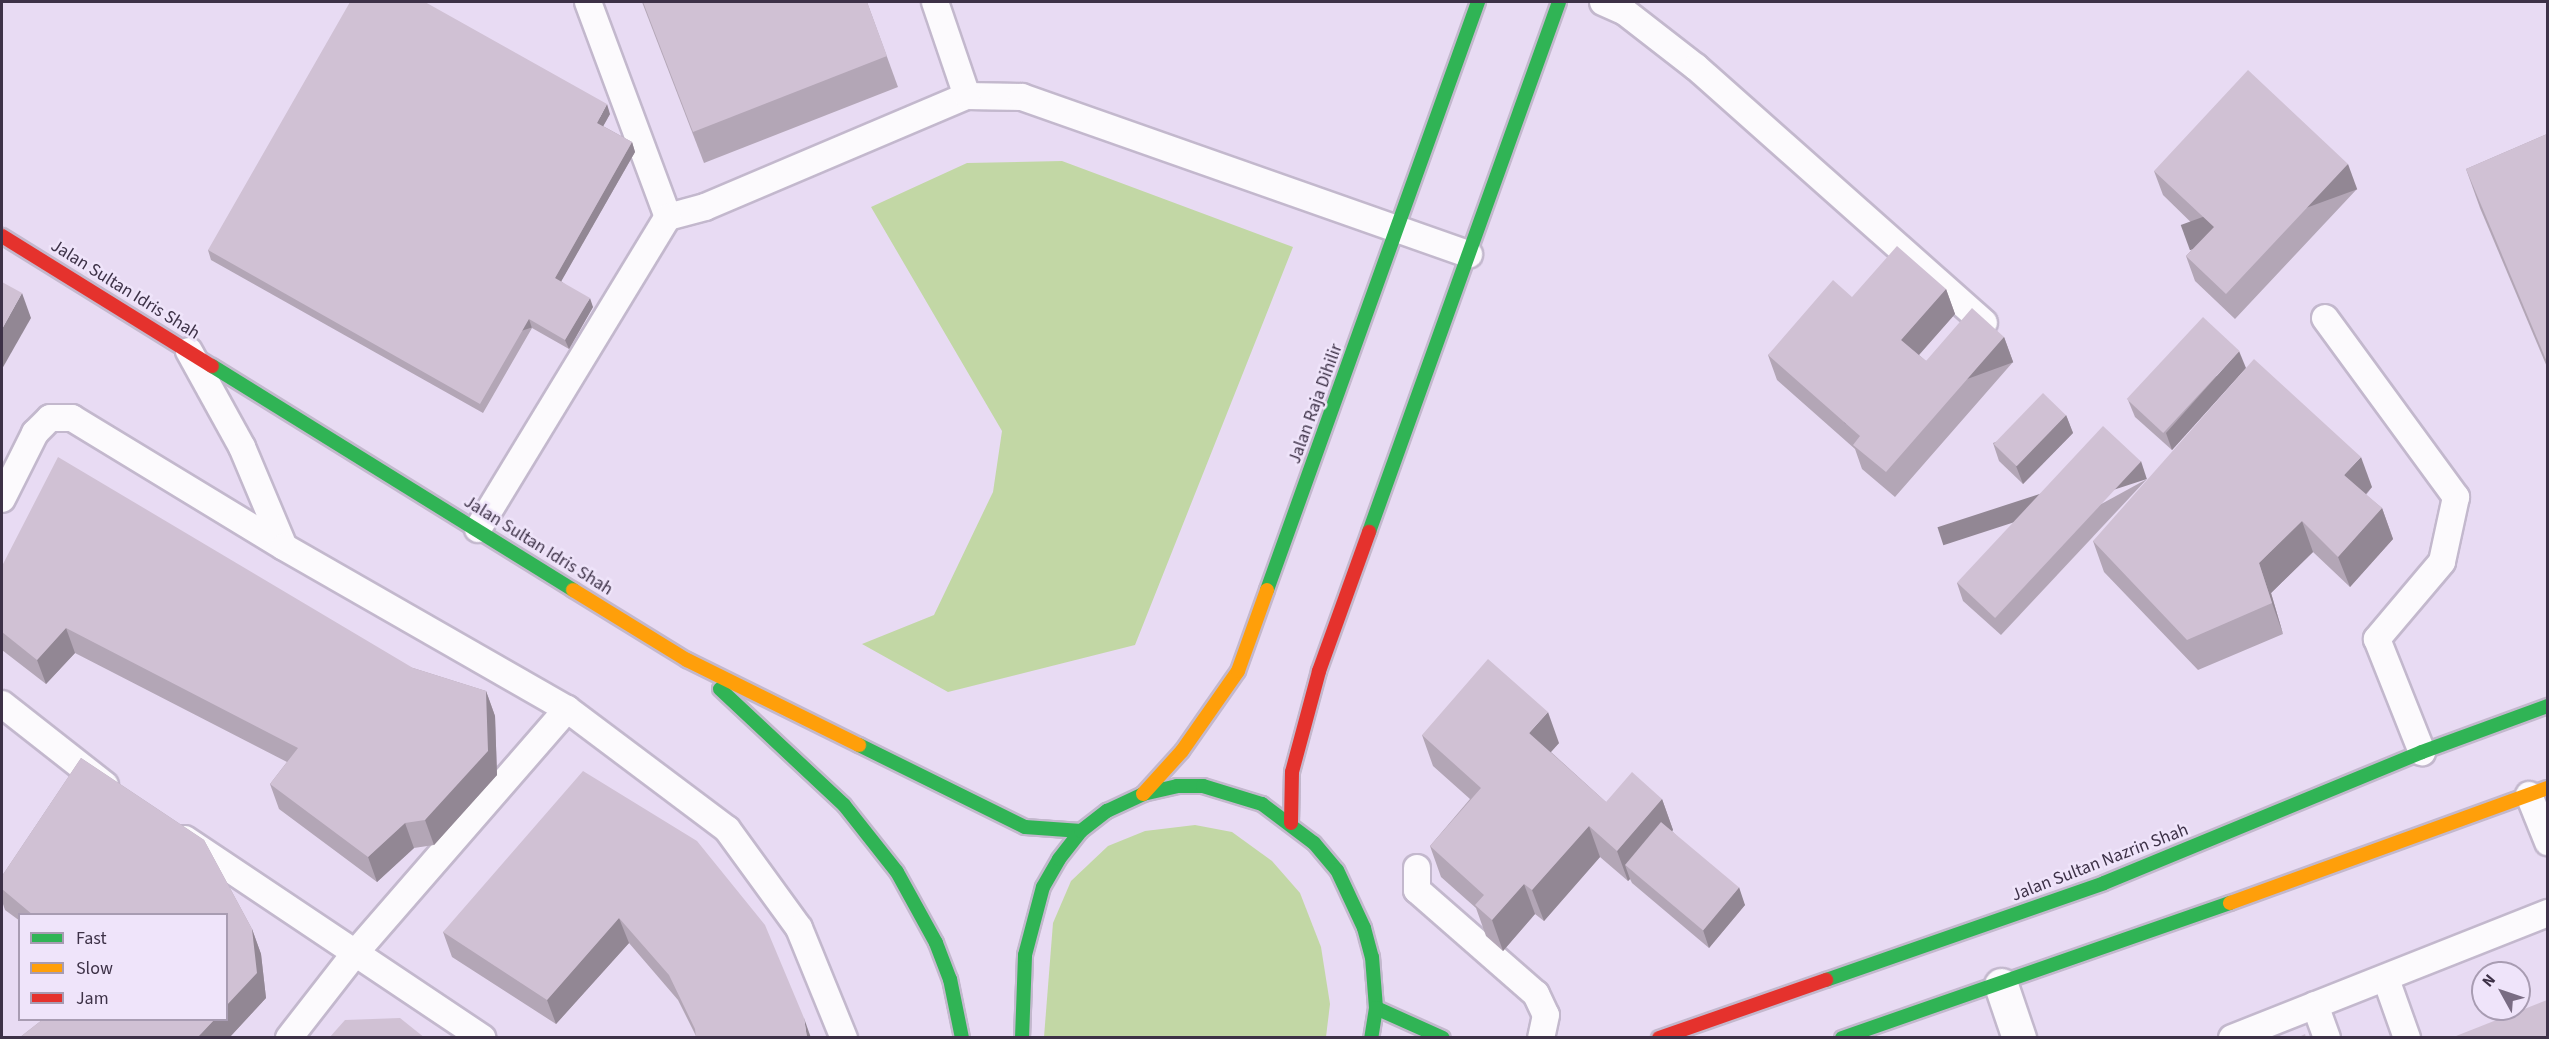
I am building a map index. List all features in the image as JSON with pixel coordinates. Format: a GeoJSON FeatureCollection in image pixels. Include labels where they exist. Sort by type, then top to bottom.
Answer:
{"type":"FeatureCollection","features":[{"type":"Feature","properties":{"kind":"main road","name":"Jalan Raja Dihilir"},"geometry":{"type":"LineString","coordinates":[[1143,794],[1182,751],[1238,671],[1478,2]]}},
{"type":"Feature","properties":{"kind":"main road"},"geometry":{"type":"LineString","coordinates":[[1291,823],[1292,772],[1319,671],[1559,2]]}},
{"type":"Feature","properties":{"kind":"main road","name":"Jalan Sultan Idris Shah"},"geometry":{"type":"LineString","coordinates":[[2,236],[687,660],[1024,827],[1081,831]]}},
{"type":"Feature","properties":{"kind":"main road"},"geometry":{"type":"LineString","coordinates":[[687,660],[814,775],[878,846],[918,907],[936,943],[950,979],[962,1038]]}},
{"type":"Feature","properties":{"kind":"main road","name":"Jalan Sultan Nazrin Shah"},"geometry":{"type":"LineString","coordinates":[[1659,1038],[2104,883],[2422,752],[2547,705]]}},
{"type":"Feature","properties":{"kind":"main road"},"geometry":{"type":"LineString","coordinates":[[1022,1038],[1022,990],[1031,929],[1043,887],[1059,859],[1081,831],[1107,811],[1143,794],[1177,786],[1203,786],[1262,804],[1291,823],[1337,870],[1352,898],[1372,957],[1376,1008],[1371,1038]]}},
{"type":"Feature","properties":{"kind":"main road"},"geometry":{"type":"LineString","coordinates":[[1842,1038],[2001,985],[2538,791]]}},
{"type":"Feature","properties":{"kind":"main road"},"geometry":{"type":"LineString","coordinates":[[1376,1008],[1443,1038]]}},
{"type":"Feature","properties":{"kind":"street"},"geometry":{"type":"LineString","coordinates":[[2001,985],[2019,1038]]}},
{"type":"Feature","properties":{"kind":"lane"},"geometry":{"type":"LineString","coordinates":[[588,2],[668,217]]}},
{"type":"Feature","properties":{"kind":"lane"},"geometry":{"type":"LineString","coordinates":[[935,2],[967,96]]}},
{"type":"Feature","properties":{"kind":"lane"},"geometry":{"type":"LineString","coordinates":[[1603,2],[1625,12],[1696,67],[1984,323]]}},
{"type":"Feature","properties":{"kind":"lane"},"geometry":{"type":"LineString","coordinates":[[478,530],[668,217],[705,207],[967,96],[1022,98],[1396,231],[1469,254]]}},
{"type":"Feature","properties":{"kind":"lane"},"geometry":{"type":"LineString","coordinates":[[2325,318],[2456,497],[2442,561],[2377,639],[2422,752]]}},
{"type":"Feature","properties":{"kind":"lane"},"geometry":{"type":"LineString","coordinates":[[189,350],[242,447],[284,547]]}},
{"type":"Feature","properties":{"kind":"lane"},"geometry":{"type":"LineString","coordinates":[[2,499],[35,433],[50,418],[72,418],[284,547],[567,709],[727,829],[799,928],[844,1038]]}},
{"type":"Feature","properties":{"kind":"lane"},"geometry":{"type":"LineString","coordinates":[[2,704],[82,784],[124,798]]}},
{"type":"Feature","properties":{"kind":"lane"},"geometry":{"type":"LineString","coordinates":[[289,1038],[356,952],[567,709]]}},
{"type":"Feature","properties":{"kind":"lane"},"geometry":{"type":"LineString","coordinates":[[2538,791],[2547,842]]}},
{"type":"Feature","properties":{"kind":"lane"},"geometry":{"type":"LineString","coordinates":[[169,828],[482,1038]]}},
{"type":"Feature","properties":{"kind":"lane"},"geometry":{"type":"LineString","coordinates":[[1418,868],[1417,890],[1536,994],[1546,1015],[1541,1038]]}},
{"type":"Feature","properties":{"kind":"lane"},"geometry":{"type":"LineString","coordinates":[[2232,1038],[2386,979],[2547,913]]}},
{"type":"Feature","properties":{"kind":"lane"},"geometry":{"type":"LineString","coordinates":[[2386,979],[2407,1038]]}},
{"type":"Feature","properties":{"kind":"lane"},"geometry":{"type":"LineString","coordinates":[[2315,1005],[2327,1038]]}},
{"type":"Feature","properties":{"kind":"green space"},"geometry":{"type":"Polygon","coordinates":[[[1062,161],[1293,247],[1135,645],[948,692],[862,644],[934,615],[993,492],[1002,431],[871,207],[967,163],[1062,161]]]}},
{"type":"Feature","properties":{"kind":"green space"},"geometry":{"type":"Polygon","coordinates":[[[1195,825],[1232,832],[1272,861],[1300,893],[1321,947],[1330,1004],[1326,1037],[1044,1037],[1053,923],[1071,881],[1108,846],[1145,831],[1195,825]]]}},
{"type":"Feature","properties":{"kind":"building"},"geometry":{"type":"Polygon","coordinates":[[[350,2],[425,2],[607,104],[597,123],[632,142],[555,278],[590,298],[565,340],[529,319],[480,404],[208,250],[350,2]]]}},
{"type":"Feature","properties":{"kind":"building"},"geometry":{"type":"Polygon","coordinates":[[[643,2],[867,2],[887,56],[693,132],[643,2]]]}},
{"type":"Feature","properties":{"kind":"building"},"geometry":{"type":"Polygon","coordinates":[[[2248,70],[2348,164],[2226,294],[2186,256],[2214,227],[2154,171],[2248,70]]]}},
{"type":"Feature","properties":{"kind":"building"},"geometry":{"type":"Polygon","coordinates":[[[2547,134],[2547,362],[2466,169],[2547,134]]]}},
{"type":"Feature","properties":{"kind":"building"},"geometry":{"type":"Polygon","coordinates":[[[1897,246],[1946,289],[1901,340],[1926,361],[1972,308],[2004,337],[1886,472],[1853,445],[1860,436],[1768,355],[1833,280],[1852,297],[1897,246]]]}},
{"type":"Feature","properties":{"kind":"building"},"geometry":{"type":"Polygon","coordinates":[[[2,282],[22,293],[2,329],[2,282]]]}},
{"type":"Feature","properties":{"kind":"building"},"geometry":{"type":"Polygon","coordinates":[[[2203,317],[2240,351],[2163,433],[2127,399],[2203,317]]]}},
{"type":"Feature","properties":{"kind":"building"},"geometry":{"type":"Polygon","coordinates":[[[2254,359],[2361,457],[2344,475],[2382,508],[2338,557],[2302,521],[2259,563],[2272,603],[2187,640],[2093,541],[2254,359]]]}},
{"type":"Feature","properties":{"kind":"building"},"geometry":{"type":"Polygon","coordinates":[[[2043,393],[2066,415],[2017,466],[1994,444],[2043,393]]]}},
{"type":"Feature","properties":{"kind":"building"},"geometry":{"type":"Polygon","coordinates":[[[2103,426],[2141,461],[1995,618],[1957,583],[2103,426]]]}},
{"type":"Feature","properties":{"kind":"building"},"geometry":{"type":"Polygon","coordinates":[[[58,457],[413,668],[486,691],[488,751],[425,820],[405,823],[368,857],[270,784],[298,748],[66,628],[37,660],[2,632],[2,566],[58,457]]]}},
{"type":"Feature","properties":{"kind":"building"},"geometry":{"type":"Polygon","coordinates":[[[1488,659],[1548,712],[1529,733],[1606,802],[1632,772],[1662,799],[1617,851],[1589,826],[1532,890],[1524,884],[1492,920],[1475,905],[1484,895],[1430,846],[1481,788],[1422,735],[1488,659]]]}},
{"type":"Feature","properties":{"kind":"building"},"geometry":{"type":"Polygon","coordinates":[[[81,758],[204,840],[252,929],[257,973],[228,1004],[228,913],[31,913],[2,889],[2,876],[81,758]]]}},
{"type":"Feature","properties":{"kind":"building"},"geometry":{"type":"Polygon","coordinates":[[[583,771],[697,841],[765,925],[804,1018],[807,1038],[696,1038],[695,1029],[669,975],[619,918],[547,1000],[443,932],[583,771]]]}},
{"type":"Feature","properties":{"kind":"building"},"geometry":{"type":"Polygon","coordinates":[[[1661,822],[1739,888],[1703,930],[1625,865],[1661,822]]]}},
{"type":"Feature","properties":{"kind":"building"},"geometry":{"type":"Polygon","coordinates":[[[2547,1000],[2547,1038],[2451,1038],[2494,1021],[2531,1021],[2531,1006],[2547,1000]]]}},
{"type":"Feature","properties":{"kind":"building"},"geometry":{"type":"Polygon","coordinates":[[[400,1018],[425,1038],[329,1038],[345,1020],[400,1018]]]}},
{"type":"Feature","properties":{"kind":"building"},"geometry":{"type":"Polygon","coordinates":[[[41,1021],[213,1021],[197,1038],[19,1038],[41,1021]]]}},
{"type":"Feature","properties":{"kind":"traffic: fast"},"geometry":{"type":"LineString","coordinates":[[1267,590],[1478,2]]}},
{"type":"Feature","properties":{"kind":"traffic: fast"},"geometry":{"type":"LineString","coordinates":[[1369,532],[1559,2]]}},
{"type":"Feature","properties":{"kind":"traffic: fast"},"geometry":{"type":"LineString","coordinates":[[212,366],[573,590]]}},
{"type":"Feature","properties":{"kind":"traffic: fast"},"geometry":{"type":"LineString","coordinates":[[720,689],[844,805],[897,872],[936,943],[950,979],[962,1038]]}},
{"type":"Feature","properties":{"kind":"traffic: fast"},"geometry":{"type":"LineString","coordinates":[[1826,980],[2104,883],[2422,752],[2548,706]]}},
{"type":"Feature","properties":{"kind":"traffic: fast"},"geometry":{"type":"LineString","coordinates":[[859,745],[1025,827],[1081,831]]}},
{"type":"Feature","properties":{"kind":"traffic: fast"},"geometry":{"type":"LineString","coordinates":[[1022,1038],[1025,955],[1043,887],[1059,859],[1081,831],[1107,811],[1143,794],[1177,786],[1203,786],[1262,804],[1314,843],[1337,870],[1364,928],[1372,957],[1376,1008],[1371,1038]]}},
{"type":"Feature","properties":{"kind":"traffic: fast"},"geometry":{"type":"LineString","coordinates":[[1842,1038],[2230,903]]}},
{"type":"Feature","properties":{"kind":"traffic: fast"},"geometry":{"type":"LineString","coordinates":[[1376,1008],[1443,1038]]}},
{"type":"Feature","properties":{"kind":"traffic: slow"},"geometry":{"type":"LineString","coordinates":[[573,590],[687,660],[859,745]]}},
{"type":"Feature","properties":{"kind":"traffic: slow"},"geometry":{"type":"LineString","coordinates":[[1143,794],[1182,751],[1238,671],[1267,590]]}},
{"type":"Feature","properties":{"kind":"traffic: slow"},"geometry":{"type":"LineString","coordinates":[[2230,903],[2548,788]]}},
{"type":"Feature","properties":{"kind":"traffic: jam"},"geometry":{"type":"LineString","coordinates":[[2,236],[212,366]]}},
{"type":"Feature","properties":{"kind":"traffic: jam"},"geometry":{"type":"LineString","coordinates":[[1291,823],[1292,772],[1319,671],[1369,532]]}},
{"type":"Feature","properties":{"kind":"traffic: jam"},"geometry":{"type":"LineString","coordinates":[[1659,1038],[1826,980]]}}]}
